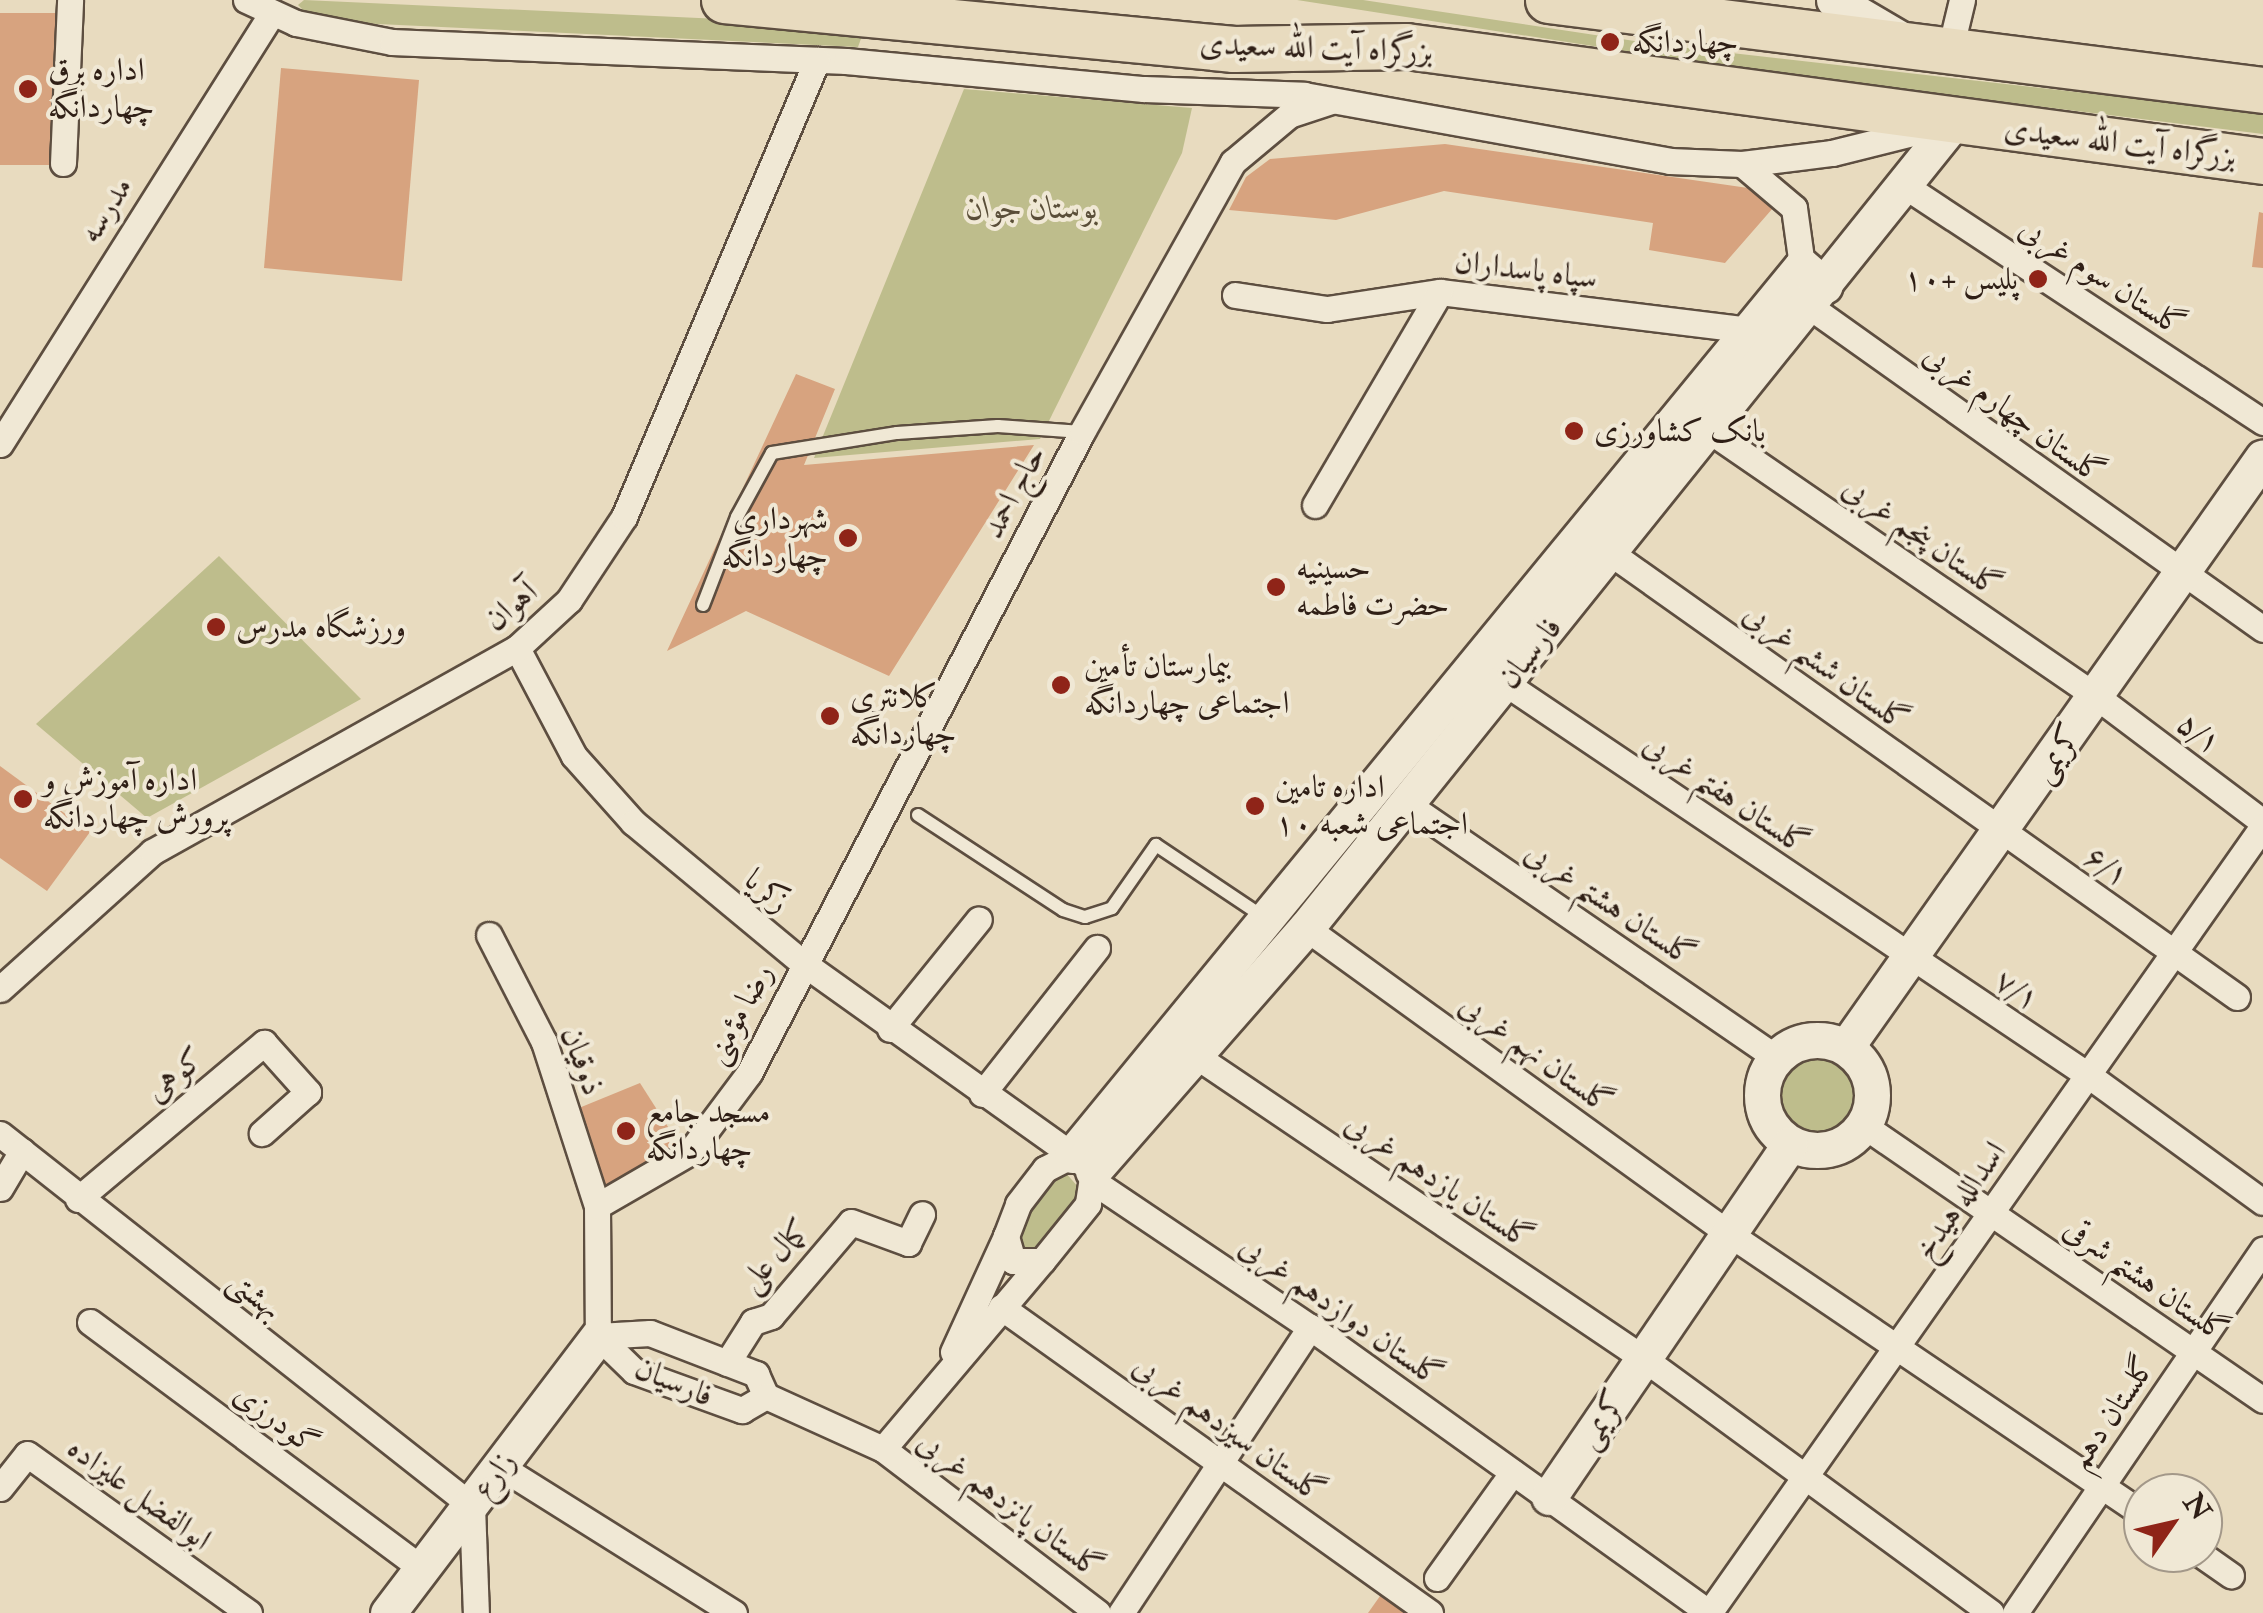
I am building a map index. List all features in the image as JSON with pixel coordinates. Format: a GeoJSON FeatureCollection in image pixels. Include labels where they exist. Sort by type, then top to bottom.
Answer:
{"type":"FeatureCollection","features":[{"type":"Feature","properties":{"kind":"highway","name":"بزرگراه آیت الله سعیدی"},"geometry":{"type":"LineString","coordinates":[[724,0],[1234,49],[1406,46],[2263,161]]}},
{"type":"Feature","properties":{"kind":"highway","name":"بزرگراه آیت الله سعیدی"},"geometry":{"type":"LineString","coordinates":[[1548,0],[1934,52],[2263,90]]}},
{"type":"Feature","properties":{"kind":"street"},"geometry":{"type":"LineString","coordinates":[[63,163],[70,0]]}},
{"type":"Feature","properties":{"kind":"street"},"geometry":{"type":"LineString","coordinates":[[246,0],[272,13],[342,35],[392,42],[817,60],[1144,88],[1304,95],[1670,160],[1742,164],[1832,152],[1953,122]]}},
{"type":"Feature","properties":{"kind":"street"},"geometry":{"type":"LineString","coordinates":[[1834,0],[1934,52],[1962,0]]}},
{"type":"Feature","properties":{"kind":"street","name":"مدرسه"},"geometry":{"type":"LineString","coordinates":[[0,444],[272,13]]}},
{"type":"Feature","properties":{"kind":"street"},"geometry":{"type":"LineString","coordinates":[[1234,49],[1304,95]]}},
{"type":"Feature","properties":{"kind":"street","name":"آهوان"},"geometry":{"type":"LineString","coordinates":[[0,989],[152,852],[518,648],[569,600],[624,517],[817,60]]}},
{"type":"Feature","properties":{"kind":"street","name":"حاج احمد"},"geometry":{"type":"LineString","coordinates":[[802,963],[1082,432],[1233,162],[1289,115],[1334,100]]}},
{"type":"Feature","properties":{"kind":"street","name":"فارسیان"},"geometry":{"type":"LineString","coordinates":[[1076,1169],[1198,1058],[1710,431],[1812,286],[1904,186],[1953,122]]}},
{"type":"Feature","properties":{"kind":"street"},"geometry":{"type":"LineString","coordinates":[[1742,164],[1794,208],[1812,286]]}},
{"type":"Feature","properties":{"kind":"street","name":"گلستان سوم غربی"},"geometry":{"type":"LineString","coordinates":[[1904,186],[2263,422]]}},
{"type":"Feature","properties":{"kind":"street","name":"فارسیان"},"geometry":{"type":"LineString","coordinates":[[1076,1169],[1267,919],[1751,330],[1812,286]]}},
{"type":"Feature","properties":{"kind":"street","name":"گلستان چهارم غربی"},"geometry":{"type":"LineString","coordinates":[[1812,286],[2181,576],[2263,629]]}},
{"type":"Feature","properties":{"kind":"street"},"geometry":{"type":"LineString","coordinates":[[1315,505],[1440,292]]}},
{"type":"Feature","properties":{"kind":"street","name":"سپاه پاسداران"},"geometry":{"type":"LineString","coordinates":[[1235,295],[1326,309],[1440,292],[1751,330]]}},
{"type":"Feature","properties":{"kind":"street","name":"گلستان پنجم غربی"},"geometry":{"type":"LineString","coordinates":[[1710,431],[2096,696]]}},
{"type":"Feature","properties":{"kind":"street","name":"کریمی"},"geometry":{"type":"LineString","coordinates":[[1846,1048],[2002,833],[2263,458]]}},
{"type":"Feature","properties":{"kind":"street","name":"گلستان ششم غربی"},"geometry":{"type":"LineString","coordinates":[[1612,554],[2002,833]]}},
{"type":"Feature","properties":{"kind":"street","name":"زکریا"},"geometry":{"type":"LineString","coordinates":[[518,648],[574,756],[633,822],[802,963],[1033,1130],[1076,1169]]}},
{"type":"Feature","properties":{"kind":"street","name":"گلستان هفتم غربی"},"geometry":{"type":"LineString","coordinates":[[1505,684],[1910,959]]}},
{"type":"Feature","properties":{"kind":"street","name":"۵/۱"},"geometry":{"type":"LineString","coordinates":[[2096,696],[2263,824]]}},
{"type":"Feature","properties":{"kind":"street","name":"گلستان هشتم غربی"},"geometry":{"type":"LineString","coordinates":[[1407,804],[1776,1057]]}},
{"type":"Feature","properties":{"kind":"street","name":"اسدالله هیدخ"},"geometry":{"type":"LineString","coordinates":[[1709,1613],[2263,824]]}},
{"type":"Feature","properties":{"kind":"street","name":"۶/۱"},"geometry":{"type":"LineString","coordinates":[[2002,833],[2237,997]]}},
{"type":"Feature","properties":{"kind":"street"},"geometry":{"type":"LineString","coordinates":[[890,1029],[979,920]]}},
{"type":"Feature","properties":{"kind":"street","name":"گلستان نهم غربی"},"geometry":{"type":"LineString","coordinates":[[1306,928],[1728,1233],[2123,1500]]}},
{"type":"Feature","properties":{"kind":"street","name":"ذوقیان"},"geometry":{"type":"LineString","coordinates":[[489,935],[544,1042],[597,1206],[598,1336]]}},
{"type":"Feature","properties":{"kind":"street"},"geometry":{"type":"LineString","coordinates":[[982,1094],[1097,948]]}},
{"type":"Feature","properties":{"kind":"street","name":"۷/۱"},"geometry":{"type":"LineString","coordinates":[[1910,959],[2088,1075],[2263,1202]]}},
{"type":"Feature","properties":{"kind":"street","name":"رضا مؤمنی"},"geometry":{"type":"LineString","coordinates":[[597,1206],[690,1152],[749,1073],[802,963]]}},
{"type":"Feature","properties":{"kind":"street"},"geometry":{"type":"LineString","coordinates":[[1809,1040],[1846,1048],[1869,1076],[1872,1095],[1863,1125],[1828,1149],[1790,1144],[1777,1134],[1762,1104],[1766,1071],[1776,1057],[1809,1040]]}},
{"type":"Feature","properties":{"kind":"street","name":"کوهی"},"geometry":{"type":"LineString","coordinates":[[78,1199],[264,1043],[308,1092],[262,1133]]}},
{"type":"Feature","properties":{"kind":"street","name":"گلستان یازدهم غربی"},"geometry":{"type":"LineString","coordinates":[[1198,1058],[1643,1358],[1991,1613]]}},
{"type":"Feature","properties":{"kind":"street","name":"گلستان هشتم شرقی"},"geometry":{"type":"LineString","coordinates":[[1863,1125],[2263,1400]]}},
{"type":"Feature","properties":{"kind":"street","name":"بهشتی"},"geometry":{"type":"LineString","coordinates":[[0,1134],[472,1506]]}},
{"type":"Feature","properties":{"kind":"street","name":"کریمی"},"geometry":{"type":"LineString","coordinates":[[1548,1498],[1790,1144]]}},
{"type":"Feature","properties":{"kind":"street"},"geometry":{"type":"LineString","coordinates":[[0,1188],[22,1152]]}},
{"type":"Feature","properties":{"kind":"street"},"geometry":{"type":"LineString","coordinates":[[940,1379],[1018,1204],[1076,1169]]}},
{"type":"Feature","properties":{"kind":"street"},"geometry":{"type":"LineString","coordinates":[[884,1449],[1077,1223],[1076,1169]]}},
{"type":"Feature","properties":{"kind":"street","name":"گلستان دوازدهم غربی"},"geometry":{"type":"LineString","coordinates":[[1076,1169],[1310,1327],[1709,1613]]}},
{"type":"Feature","properties":{"kind":"street","name":"کمال علی"},"geometry":{"type":"LineString","coordinates":[[727,1363],[753,1322],[772,1316],[851,1222],[908,1243],[922,1214]]}},
{"type":"Feature","properties":{"kind":"street"},"geometry":{"type":"LineString","coordinates":[[1006,1236],[1012,1261],[1042,1261]]}},
{"type":"Feature","properties":{"kind":"street","name":"گلستان دهم"},"geometry":{"type":"LineString","coordinates":[[2015,1613],[2263,1249]]}},
{"type":"Feature","properties":{"kind":"street","name":"گلستان سیزدهم غربی"},"geometry":{"type":"LineString","coordinates":[[1002,1307],[1424,1609]]}},
{"type":"Feature","properties":{"kind":"street","name":"گودرزی"},"geometry":{"type":"LineString","coordinates":[[90,1322],[424,1569]]}},
{"type":"Feature","properties":{"kind":"street"},"geometry":{"type":"LineString","coordinates":[[1121,1613],[1310,1327]]}},
{"type":"Feature","properties":{"kind":"street","name":"فارسیان"},"geometry":{"type":"LineString","coordinates":[[598,1336],[650,1332],[756,1374],[766,1396],[884,1449]]}},
{"type":"Feature","properties":{"kind":"street","name":"فارسیان"},"geometry":{"type":"LineString","coordinates":[[598,1336],[634,1371],[724,1404],[742,1410],[766,1396]]}},
{"type":"Feature","properties":{"kind":"street","name":"زارع"},"geometry":{"type":"LineString","coordinates":[[388,1613],[598,1336]]}},
{"type":"Feature","properties":{"kind":"street","name":"گلستان پانزدهم غربی"},"geometry":{"type":"LineString","coordinates":[[884,1449],[1098,1613]]}},
{"type":"Feature","properties":{"kind":"street","name":"ابوالفضل علیزاده"},"geometry":{"type":"LineString","coordinates":[[0,1488],[27,1454],[248,1613]]}},
{"type":"Feature","properties":{"kind":"street"},"geometry":{"type":"LineString","coordinates":[[500,1467],[734,1613]]}},
{"type":"Feature","properties":{"kind":"street"},"geometry":{"type":"LineString","coordinates":[[1437,1578],[1513,1472]]}},
{"type":"Feature","properties":{"kind":"street"},"geometry":{"type":"LineString","coordinates":[[472,1506],[476,1613]]}},
{"type":"Feature","properties":{"kind":"street"},"geometry":{"type":"LineString","coordinates":[[2223,1570],[2230,1575]]}},
{"type":"Feature","properties":{"kind":"lane"},"geometry":{"type":"LineString","coordinates":[[703,604],[737,517],[772,453],[794,444],[998,426],[1082,432]]}},
{"type":"Feature","properties":{"kind":"lane"},"geometry":{"type":"LineString","coordinates":[[918,816],[1062,910],[1085,917],[1112,908],[1156,845],[1267,919]]}},
{"type":"Feature","properties":{"kind":"green space"},"geometry":{"type":"Polygon","coordinates":[[[304,0],[849,25],[863,33],[858,47],[357,23],[308,15],[298,5],[304,0]]]}},
{"type":"Feature","properties":{"kind":"green space"},"geometry":{"type":"Polygon","coordinates":[[[1297,0],[1363,0],[1661,45],[2263,113],[2263,134],[1753,71],[1297,0]]]}},
{"type":"Feature","properties":{"kind":"green space","name":"بوستان جوان"},"geometry":{"type":"Polygon","coordinates":[[[964,89],[1192,108],[1182,153],[1040,439],[814,458],[964,89]]]}},
{"type":"Feature","properties":{"kind":"green space","name":"ورزشگاه مدرس"},"geometry":{"type":"Polygon","coordinates":[[[219,556],[361,699],[147,818],[36,724],[219,556]]]}},
{"type":"Feature","properties":{"kind":"green space"},"geometry":{"type":"Polygon","coordinates":[[[1818,1052],[1834,1055],[1853,1071],[1860,1094],[1857,1110],[1841,1129],[1818,1136],[1802,1133],[1783,1117],[1776,1094],[1779,1078],[1795,1059],[1818,1052]]]}},
{"type":"Feature","properties":{"kind":"green space"},"geometry":{"type":"Polygon","coordinates":[[[1065,1172],[1079,1188],[1077,1198],[1036,1248],[1021,1247],[1017,1237],[1029,1208],[1065,1172]]]}},
{"type":"Feature","properties":{"kind":"building","name":"اداره برق چهاردانگه"},"geometry":{"type":"Polygon","coordinates":[[[0,13],[60,13],[52,165],[0,165],[0,13]]]}},
{"type":"Feature","properties":{"kind":"building"},"geometry":{"type":"Polygon","coordinates":[[[281,68],[419,80],[402,281],[264,268],[281,68]]]}},
{"type":"Feature","properties":{"kind":"building"},"geometry":{"type":"Polygon","coordinates":[[[1445,144],[1755,189],[1773,208],[1725,263],[1649,250],[1653,223],[1444,191],[1336,220],[1229,210],[1246,177],[1270,159],[1445,144]]]}},
{"type":"Feature","properties":{"kind":"building"},"geometry":{"type":"Polygon","coordinates":[[[2259,212],[2263,213],[2263,268],[2252,267],[2259,212]]]}},
{"type":"Feature","properties":{"kind":"building","name":"شهرداری چهاردانگه"},"geometry":{"type":"Polygon","coordinates":[[[796,374],[835,389],[804,465],[1034,445],[889,676],[746,611],[667,651],[796,374]]]}},
{"type":"Feature","properties":{"kind":"building","name":"اداره آموزش و پرورش چهاردانگه"},"geometry":{"type":"Polygon","coordinates":[[[0,766],[90,832],[47,891],[0,858],[0,766]]]}},
{"type":"Feature","properties":{"kind":"building","name":"مسجد جامع چهاردانگه"},"geometry":{"type":"Polygon","coordinates":[[[640,1083],[684,1152],[601,1194],[574,1110],[640,1083]]]}},
{"type":"Feature","properties":{"kind":"building"},"geometry":{"type":"Polygon","coordinates":[[[1385,1589],[1419,1613],[1368,1613],[1385,1589]]]}},
{"type":"Feature","properties":{"kind":"place","name":"چهاردانگه"},"geometry":{"type":"Point","coordinates":[1610,42]}},
{"type":"Feature","properties":{"kind":"place","name":"اداره برق چهاردانگه"},"geometry":{"type":"Point","coordinates":[28,89]}},
{"type":"Feature","properties":{"kind":"place","name":"پلیس +۱۰"},"geometry":{"type":"Point","coordinates":[2038,279]}},
{"type":"Feature","properties":{"kind":"place","name":"بانک کشاورزی"},"geometry":{"type":"Point","coordinates":[1574,431]}},
{"type":"Feature","properties":{"kind":"place","name":"شهرداری چهاردانگه"},"geometry":{"type":"Point","coordinates":[848,538]}},
{"type":"Feature","properties":{"kind":"place","name":"حسینیه حضرت فاطمه"},"geometry":{"type":"Point","coordinates":[1276,587]}},
{"type":"Feature","properties":{"kind":"place","name":"ورزشگاه مدرس"},"geometry":{"type":"Point","coordinates":[216,627]}},
{"type":"Feature","properties":{"kind":"place","name":"بیمارستان تأمین اجتماعی چهاردانگه"},"geometry":{"type":"Point","coordinates":[1061,685]}},
{"type":"Feature","properties":{"kind":"place","name":"کلانتری چهاردانگه"},"geometry":{"type":"Point","coordinates":[830,716]}},
{"type":"Feature","properties":{"kind":"place","name":"اداره آموزش و پرورش چهاردانگه"},"geometry":{"type":"Point","coordinates":[23,799]}},
{"type":"Feature","properties":{"kind":"place","name":"اداره تامین اجتماعی شعبه ۱۰"},"geometry":{"type":"Point","coordinates":[1255,806]}},
{"type":"Feature","properties":{"kind":"place","name":"مسجد جامع چهاردانگه"},"geometry":{"type":"Point","coordinates":[626,1131]}}]}
